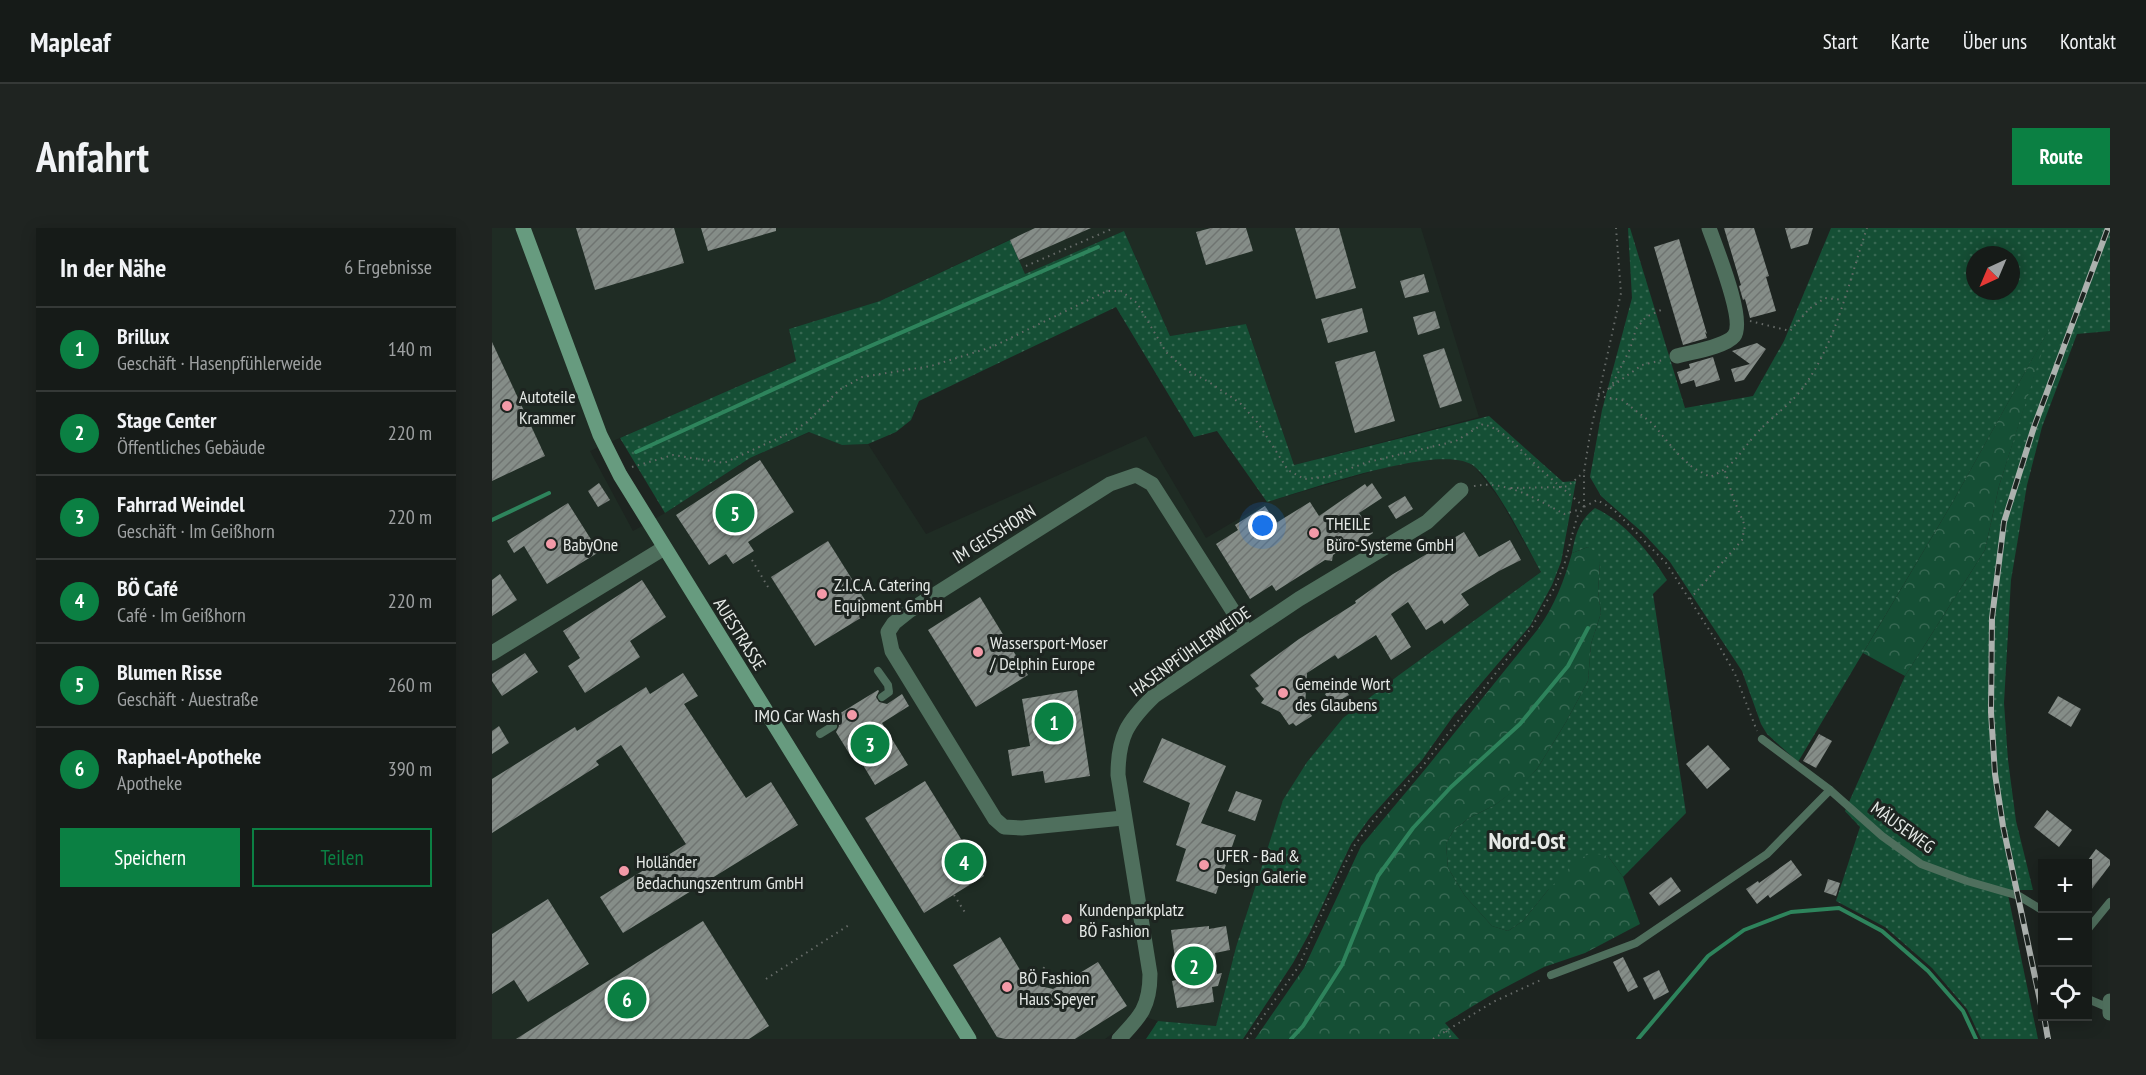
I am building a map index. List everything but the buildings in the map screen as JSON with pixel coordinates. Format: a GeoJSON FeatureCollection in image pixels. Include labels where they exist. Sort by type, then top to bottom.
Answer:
{"type":"FeatureCollection","features":[{"type":"Feature","properties":{"kind":"street","name":"AUESTRASSE"},"geometry":{"type":"LineString","coordinates":[[523,228],[600,435],[620,475],[969,1039]]}},
{"type":"Feature","properties":{"kind":"street"},"geometry":{"type":"LineString","coordinates":[[1677,356],[1729,340],[1734,335],[1738,319],[1709,228]]}},
{"type":"Feature","properties":{"kind":"street","name":"IM GEISSHORN"},"geometry":{"type":"LineString","coordinates":[[1123,818],[1022,828],[1004,827],[995,819],[892,651],[888,633],[894,623],[909,611],[1110,484],[1136,475],[1152,484],[1247,633]]}},
{"type":"Feature","properties":{"kind":"street","name":"HASENPFÜHLERWEIDE"},"geometry":{"type":"LineString","coordinates":[[1119,1039],[1141,1016],[1150,989],[1150,974],[1123,818],[1118,775],[1118,753],[1124,732],[1135,714],[1154,696],[1247,633],[1427,522],[1461,490]]}},
{"type":"Feature","properties":{"kind":"street"},"geometry":{"type":"LineString","coordinates":[[492,653],[664,548]]}},
{"type":"Feature","properties":{"kind":"lane"},"geometry":{"type":"LineString","coordinates":[[878,671],[888,685],[889,692],[882,697]]}},
{"type":"Feature","properties":{"kind":"lane"},"geometry":{"type":"LineString","coordinates":[[820,734],[833,726]]}},
{"type":"Feature","properties":{"kind":"lane","name":"MÄUSEWEG"},"geometry":{"type":"LineString","coordinates":[[1762,739],[1830,790],[1882,836],[1921,864],[1967,881],[2019,896],[2038,907]]}},
{"type":"Feature","properties":{"kind":"lane"},"geometry":{"type":"LineString","coordinates":[[1551,975],[1636,943],[1767,854],[1830,790]]}},
{"type":"Feature","properties":{"kind":"lane"},"geometry":{"type":"LineString","coordinates":[[2092,923],[2110,902]]}},
{"type":"Feature","properties":{"kind":"lane"},"geometry":{"type":"LineString","coordinates":[[2092,1000],[2110,1007]]}},
{"type":"Feature","properties":{"kind":"path"},"geometry":{"type":"LineString","coordinates":[[1026,266],[1114,228]]}},
{"type":"Feature","properties":{"kind":"path"},"geometry":{"type":"LineString","coordinates":[[1247,1039],[1299,966],[1354,846],[1372,822],[1425,763],[1532,627],[1544,608],[1565,562],[1577,517],[1584,507],[1584,472],[1621,293],[1616,228]]}},
{"type":"Feature","properties":{"kind":"path"},"geometry":{"type":"LineString","coordinates":[[1598,396],[1622,400],[1653,424],[1677,453],[1710,477],[1725,471],[1757,433],[1801,391],[1819,363],[1832,334],[1867,228]]}},
{"type":"Feature","properties":{"kind":"path"},"geometry":{"type":"LineString","coordinates":[[620,475],[646,462],[673,455],[724,463],[792,432],[807,422],[839,390],[862,377],[931,366],[992,347],[1107,291],[1121,291],[1137,303],[1166,352],[1186,370],[1240,403],[1258,423],[1288,470],[1304,479],[1326,477],[1368,462],[1456,441],[1484,424],[1496,428],[1510,439],[1584,507]]}},
{"type":"Feature","properties":{"kind":"path"},"geometry":{"type":"LineString","coordinates":[[1738,319],[1790,331],[1809,309],[1825,298],[1843,300]]}},
{"type":"Feature","properties":{"kind":"path"},"geometry":{"type":"LineString","coordinates":[[1610,389],[1630,349],[1636,329],[1646,317],[1661,310]]}},
{"type":"Feature","properties":{"kind":"path"},"geometry":{"type":"LineString","coordinates":[[1598,396],[1642,365],[1677,356]]}},
{"type":"Feature","properties":{"kind":"path"},"geometry":{"type":"LineString","coordinates":[[1690,598],[1742,540],[1745,526],[1725,471]]}},
{"type":"Feature","properties":{"kind":"path"},"geometry":{"type":"LineString","coordinates":[[1461,490],[1478,485],[1509,488],[1563,487],[1568,486],[1584,472]]}},
{"type":"Feature","properties":{"kind":"path"},"geometry":{"type":"LineString","coordinates":[[1509,488],[1538,499],[1564,514],[1597,500],[1613,509],[1640,535],[1666,563],[1690,598],[1735,674],[1754,726],[1762,739]]}},
{"type":"Feature","properties":{"kind":"path"},"geometry":{"type":"LineString","coordinates":[[752,560],[768,587]]}},
{"type":"Feature","properties":{"kind":"path"},"geometry":{"type":"LineString","coordinates":[[954,895],[966,914]]}},
{"type":"Feature","properties":{"kind":"path"},"geometry":{"type":"LineString","coordinates":[[766,979],[849,925]]}},
{"type":"Feature","properties":{"kind":"path"},"geometry":{"type":"LineString","coordinates":[[1040,986],[1044,967]]}},
{"type":"Feature","properties":{"kind":"path"},"geometry":{"type":"LineString","coordinates":[[1433,1039],[1493,1002],[1551,975]]}},
{"type":"Feature","properties":{"kind":"path"},"geometry":{"type":"LineString","coordinates":[[1446,1032],[1452,1039]]}},
{"type":"Feature","properties":{"kind":"shaded area"},"geometry":{"type":"Polygon","coordinates":[[[492,228],[1421,228],[1479,417],[1294,465],[1246,324],[1170,336],[1124,231],[1025,274],[1009,240],[880,301],[789,329],[796,361],[590,451],[633,531],[750,458],[810,432],[842,445],[868,444],[926,534],[1146,436],[1206,538],[1267,502],[1404,462],[1456,458],[1475,467],[1499,498],[1541,572],[1343,718],[1307,762],[1283,801],[1236,947],[1216,1026],[1158,1021],[1132,1013],[1120,1028],[1105,1039],[492,1039],[492,228]]]}},
{"type":"Feature","properties":{"kind":"green space"},"geometry":{"type":"Polygon","coordinates":[[[1628,228],[1630,228],[1685,408],[1753,396],[1784,341],[1831,228],[2110,228],[2110,331],[2077,334],[2042,427],[2027,485],[2011,580],[2004,703],[2008,760],[2016,821],[2033,890],[2007,890],[2038,1039],[1981,1039],[1967,1009],[1932,968],[1885,927],[1836,901],[1860,827],[1845,811],[1905,676],[1985,550],[1999,486],[2048,331],[1951,505],[1798,762],[1767,734],[1761,724],[1742,671],[1670,562],[1642,532],[1601,496],[1590,477],[1602,410],[1632,298],[1628,228]]]}},
{"type":"Feature","properties":{"kind":"green space"},"geometry":{"type":"Polygon","coordinates":[[[1124,231],[1170,336],[1246,324],[1294,465],[1489,416],[1563,482],[1576,481],[1561,562],[1552,585],[1530,626],[1454,715],[1422,760],[1369,819],[1351,844],[1293,963],[1243,1039],[1146,1039],[1158,1021],[1216,1026],[1236,947],[1283,800],[1307,762],[1343,718],[1541,572],[1502,502],[1475,467],[1459,460],[1407,463],[1342,479],[1267,502],[1217,431],[1194,437],[1116,307],[919,401],[911,420],[896,432],[868,444],[842,445],[809,432],[750,458],[665,513],[620,438],[796,361],[789,329],[880,301],[1010,240],[1025,274],[1124,231]]]}},
{"type":"Feature","properties":{"kind":"green space"},"geometry":{"type":"Polygon","coordinates":[[[2050,327],[1999,486],[1985,550],[1905,676],[1863,653],[1951,505],[2050,327]]]}},
{"type":"Feature","properties":{"kind":"green space"},"geometry":{"type":"Polygon","coordinates":[[[1595,508],[1617,521],[1636,539],[1667,580],[1653,594],[1686,813],[1623,877],[1608,856],[1548,890],[1523,921],[1508,931],[1492,926],[1465,896],[1448,868],[1446,844],[1453,831],[1469,818],[1495,805],[1537,769],[1588,681],[1591,644],[1601,613],[1598,591],[1600,563],[1588,547],[1572,553],[1579,528],[1595,508]]]}},
{"type":"Feature","properties":{"kind":"green space"},"geometry":{"type":"Polygon","coordinates":[[[1588,547],[1598,553],[1600,563],[1598,591],[1601,613],[1591,644],[1588,681],[1537,769],[1519,787],[1495,805],[1469,818],[1453,831],[1446,844],[1448,868],[1465,896],[1492,926],[1508,931],[1523,921],[1548,890],[1577,860],[1591,853],[1608,856],[1623,877],[1640,924],[1585,953],[1544,967],[1445,1023],[1459,1039],[1255,1039],[1304,968],[1361,846],[1538,629],[1558,592],[1572,553],[1588,547]]]}},
{"type":"Feature","properties":{"kind":"waterway"},"geometry":{"type":"LineString","coordinates":[[636,452],[829,364],[1098,247]]}},
{"type":"Feature","properties":{"kind":"waterway"},"geometry":{"type":"LineString","coordinates":[[492,520],[549,493]]}},
{"type":"Feature","properties":{"kind":"waterway"},"geometry":{"type":"LineString","coordinates":[[1291,1039],[1303,1026],[1342,965],[1378,876],[1413,828],[1451,787],[1520,724],[1568,666],[1588,628]]}},
{"type":"Feature","properties":{"kind":"waterway"},"geometry":{"type":"LineString","coordinates":[[1638,1039],[1708,956],[1744,930],[1791,912],[1839,908],[1882,931],[1928,971],[1963,1011],[1976,1039]]}},
{"type":"Feature","properties":{"kind":"railway"},"geometry":{"type":"LineString","coordinates":[[2038,991],[2003,826],[1995,774],[1991,712],[1992,618],[2004,522],[2034,427],[2108,228]]}},
{"type":"Feature","properties":{"kind":"railway"},"geometry":{"type":"LineString","coordinates":[[2045,1021],[2048,1039]]}},
{"type":"Feature","properties":{"kind":"place","name":"Autoteile Krammer"},"geometry":{"type":"Point","coordinates":[507,406]}},
{"type":"Feature","properties":{"kind":"place","name":"Blumen Risse"},"geometry":{"type":"Point","coordinates":[735,513]}},
{"type":"Feature","properties":{"kind":"place","name":"THEILE Büro-Systeme GmbH"},"geometry":{"type":"Point","coordinates":[1314,533]}},
{"type":"Feature","properties":{"kind":"place","name":"BabyOne"},"geometry":{"type":"Point","coordinates":[551,544]}},
{"type":"Feature","properties":{"kind":"place","name":"Z.I.C.A. Catering Equipment GmbH"},"geometry":{"type":"Point","coordinates":[822,594]}},
{"type":"Feature","properties":{"kind":"place","name":"Wassersport-Moser / Delphin Europe"},"geometry":{"type":"Point","coordinates":[978,652]}},
{"type":"Feature","properties":{"kind":"place","name":"Gemeinde Wort des Glaubens"},"geometry":{"type":"Point","coordinates":[1283,693]}},
{"type":"Feature","properties":{"kind":"place","name":"IMO Car Wash"},"geometry":{"type":"Point","coordinates":[852,715]}},
{"type":"Feature","properties":{"kind":"place","name":"Brillux"},"geometry":{"type":"Point","coordinates":[1054,722]}},
{"type":"Feature","properties":{"kind":"place","name":"Fahrrad Weindel"},"geometry":{"type":"Point","coordinates":[870,744]}},
{"type":"Feature","properties":{"kind":"place","name":"BÖ Café"},"geometry":{"type":"Point","coordinates":[964,862]}},
{"type":"Feature","properties":{"kind":"place","name":"UFER - Bad & Design Galerie"},"geometry":{"type":"Point","coordinates":[1204,865]}},
{"type":"Feature","properties":{"kind":"place","name":"Holländer Bedachungszentrum GmbH"},"geometry":{"type":"Point","coordinates":[624,871]}},
{"type":"Feature","properties":{"kind":"place","name":"Kundenparkplatz BÖ Fashion"},"geometry":{"type":"Point","coordinates":[1067,919]}},
{"type":"Feature","properties":{"kind":"place","name":"Stage Center"},"geometry":{"type":"Point","coordinates":[1194,966]}},
{"type":"Feature","properties":{"kind":"place","name":"BÖ Fashion Haus Speyer"},"geometry":{"type":"Point","coordinates":[1007,987]}},
{"type":"Feature","properties":{"kind":"place","name":"Raphael-Apotheke"},"geometry":{"type":"Point","coordinates":[627,999]}},
{"type":"Feature","properties":{"kind":"district","name":"Nord-Ost"},"geometry":{"type":"Point","coordinates":[1527,840]}}]}
